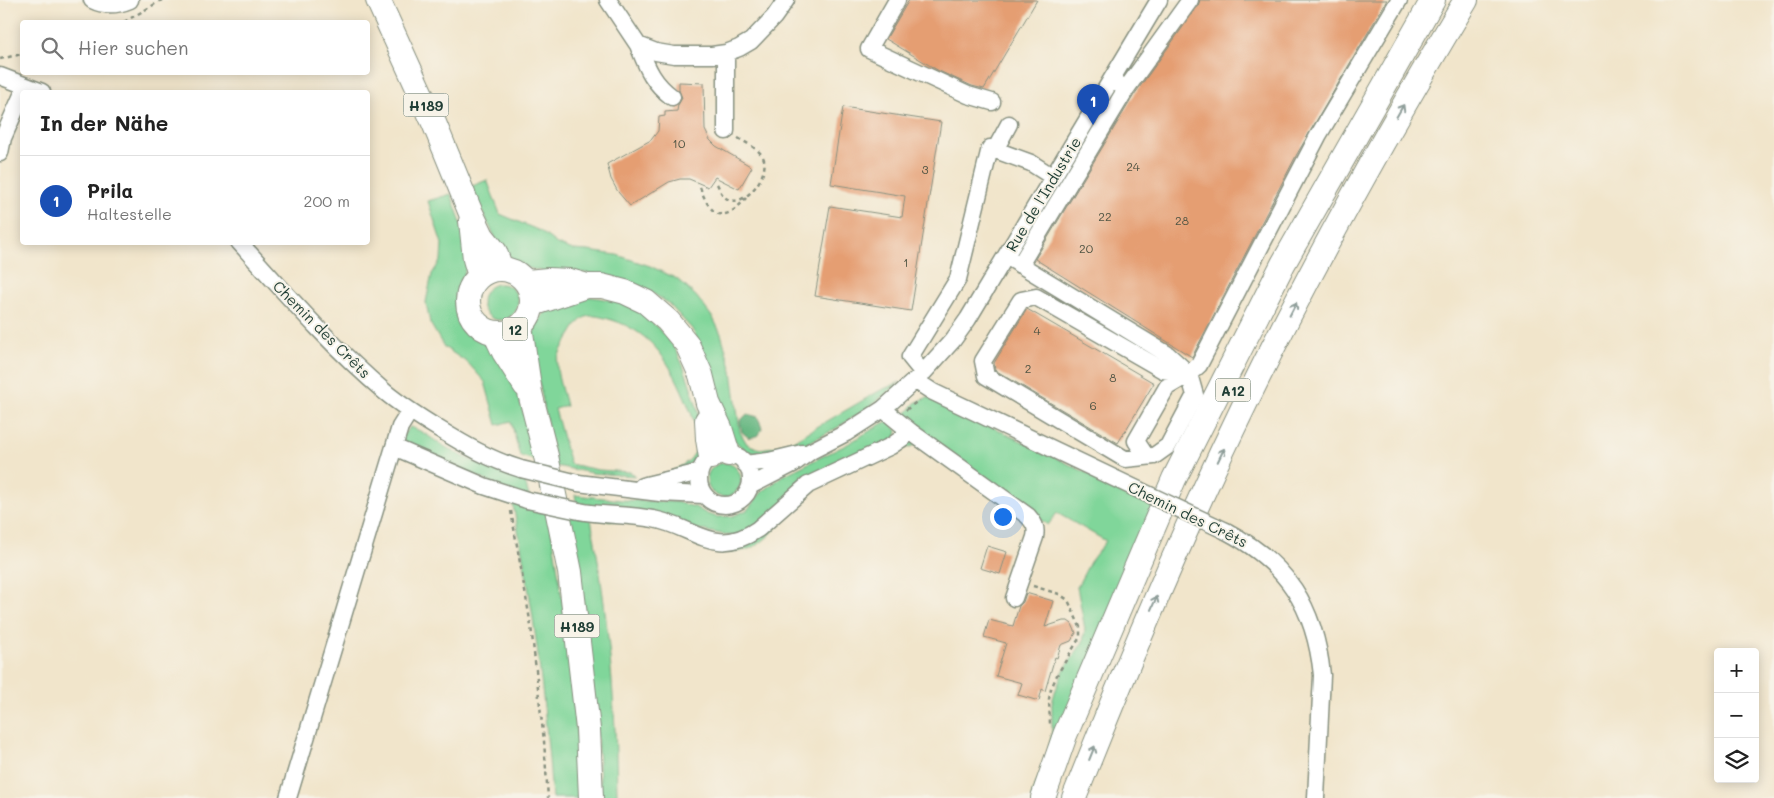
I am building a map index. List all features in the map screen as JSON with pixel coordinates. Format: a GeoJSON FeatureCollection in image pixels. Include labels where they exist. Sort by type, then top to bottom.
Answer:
{"type":"FeatureCollection","features":[{"type":"Feature","properties":{"kind":"highway","name":"H189"},"geometry":{"type":"LineString","coordinates":[[378,0],[434,123],[470,211],[475,259],[490,272]]}},
{"type":"Feature","properties":{"kind":"highway"},"geometry":{"type":"LineString","coordinates":[[1043,798],[1065,735],[1174,480],[1283,264],[1433,0]]}},
{"type":"Feature","properties":{"kind":"highway","name":"A12"},"geometry":{"type":"LineString","coordinates":[[1056,798],[1078,738],[1198,460],[1292,272],[1426,32],[1446,0]]}},
{"type":"Feature","properties":{"kind":"highway","name":"A12"},"geometry":{"type":"LineString","coordinates":[[1074,798],[1144,625],[1202,496],[1263,370],[1359,184],[1466,0]]}},
{"type":"Feature","properties":{"kind":"highway"},"geometry":{"type":"LineString","coordinates":[[490,272],[515,272],[527,282],[548,280],[570,281],[587,286],[602,286],[625,292],[646,302],[668,321],[687,344],[701,376],[708,403],[708,440],[721,462]]}},
{"type":"Feature","properties":{"kind":"highway","name":"12"},"geometry":{"type":"LineString","coordinates":[[490,272],[472,283],[467,301],[475,323],[485,330],[496,333],[505,332],[520,326],[532,312],[533,304],[527,282]]}},
{"type":"Feature","properties":{"kind":"highway"},"geometry":{"type":"LineString","coordinates":[[533,304],[587,286]]}},
{"type":"Feature","properties":{"kind":"highway","name":"12"},"geometry":{"type":"LineString","coordinates":[[520,326],[530,393]]}},
{"type":"Feature","properties":{"kind":"highway","name":"12"},"geometry":{"type":"LineString","coordinates":[[496,333],[504,352],[530,393]]}},
{"type":"Feature","properties":{"kind":"highway","name":"H189"},"geometry":{"type":"LineString","coordinates":[[530,393],[546,456],[570,572],[588,729],[591,798]]}},
{"type":"Feature","properties":{"kind":"street"},"geometry":{"type":"LineString","coordinates":[[92,0],[105,4],[116,4],[130,0]]}},
{"type":"Feature","properties":{"kind":"street"},"geometry":{"type":"LineString","coordinates":[[608,0],[638,45],[649,73],[656,83],[672,97]]}},
{"type":"Feature","properties":{"kind":"street"},"geometry":{"type":"LineString","coordinates":[[638,45],[656,52],[674,55],[712,56],[726,53],[751,41],[774,17],[786,0]]}},
{"type":"Feature","properties":{"kind":"street"},"geometry":{"type":"LineString","coordinates":[[897,0],[869,49],[968,95],[992,102]]}},
{"type":"Feature","properties":{"kind":"street","name":"Rue de l'Industrie"},"geometry":{"type":"LineString","coordinates":[[919,377],[961,329],[1159,0]]}},
{"type":"Feature","properties":{"kind":"street"},"geometry":{"type":"LineString","coordinates":[[1020,265],[1126,89],[1190,0]]}},
{"type":"Feature","properties":{"kind":"street"},"geometry":{"type":"LineString","coordinates":[[1146,456],[1136,441],[1167,386],[1200,365],[1318,136],[1400,0]]}},
{"type":"Feature","properties":{"kind":"street"},"geometry":{"type":"LineString","coordinates":[[726,53],[726,131]]}},
{"type":"Feature","properties":{"kind":"street"},"geometry":{"type":"LineString","coordinates":[[0,76],[22,90]]}},
{"type":"Feature","properties":{"kind":"street"},"geometry":{"type":"LineString","coordinates":[[1111,80],[1126,89]]}},
{"type":"Feature","properties":{"kind":"street"},"geometry":{"type":"LineString","coordinates":[[0,88],[20,92]]}},
{"type":"Feature","properties":{"kind":"street"},"geometry":{"type":"LineString","coordinates":[[0,153],[3,138],[20,106]]}},
{"type":"Feature","properties":{"kind":"street"},"geometry":{"type":"LineString","coordinates":[[995,150],[1009,124]]}},
{"type":"Feature","properties":{"kind":"street"},"geometry":{"type":"LineString","coordinates":[[919,377],[910,357],[958,280],[990,148],[1031,163],[1053,177]]}},
{"type":"Feature","properties":{"kind":"street","name":"Chemin des Crêts"},"geometry":{"type":"LineString","coordinates":[[242,245],[330,342],[386,393],[410,411],[459,442],[488,457],[521,469],[578,483],[612,488],[632,488],[660,493],[704,495],[716,504],[730,505],[744,497],[750,486],[794,464],[811,451],[846,433],[883,408],[919,377],[933,392],[1226,531],[1255,548],[1278,567],[1303,603],[1313,628],[1322,675],[1316,798]]}},
{"type":"Feature","properties":{"kind":"street"},"geometry":{"type":"LineString","coordinates":[[1006,256],[1167,354],[1188,374],[1195,395],[1168,446],[1154,456],[1125,459],[986,376],[983,361],[1021,300],[1036,297],[1163,370],[1188,374]]}},
{"type":"Feature","properties":{"kind":"street"},"geometry":{"type":"LineString","coordinates":[[883,408],[905,427],[1028,516],[1034,523],[1035,537],[1014,598]]}},
{"type":"Feature","properties":{"kind":"street"},"geometry":{"type":"LineString","coordinates":[[288,798],[400,427],[410,411]]}},
{"type":"Feature","properties":{"kind":"street"},"geometry":{"type":"LineString","coordinates":[[394,447],[484,486],[527,500],[579,512],[659,520],[712,541],[732,541],[751,534],[758,529],[808,485],[891,446],[905,427]]}},
{"type":"Feature","properties":{"kind":"street","name":"Chemin des Crêts"},"geometry":{"type":"LineString","coordinates":[[632,488],[721,462],[770,460],[811,451]]}},
{"type":"Feature","properties":{"kind":"street"},"geometry":{"type":"LineString","coordinates":[[704,495],[699,484],[721,462],[750,474],[750,486]]}},
{"type":"Feature","properties":{"kind":"path"},"geometry":{"type":"LineString","coordinates":[[127,20],[162,0]]}},
{"type":"Feature","properties":{"kind":"path"},"geometry":{"type":"LineString","coordinates":[[0,59],[20,54]]}},
{"type":"Feature","properties":{"kind":"path"},"geometry":{"type":"LineString","coordinates":[[700,187],[705,202],[711,209],[718,214],[727,214],[737,208],[747,197],[764,173],[765,164],[763,156],[756,149],[726,131]]}},
{"type":"Feature","properties":{"kind":"path"},"geometry":{"type":"LineString","coordinates":[[717,184],[723,196],[729,200],[747,197]]}},
{"type":"Feature","properties":{"kind":"path"},"geometry":{"type":"LineString","coordinates":[[905,427],[905,411],[915,402],[933,392]]}},
{"type":"Feature","properties":{"kind":"path"},"geometry":{"type":"LineString","coordinates":[[509,494],[531,626],[544,741],[548,798]]}},
{"type":"Feature","properties":{"kind":"path"},"geometry":{"type":"LineString","coordinates":[[1020,581],[1059,594],[1068,600],[1080,627],[1080,637],[1057,675],[1051,689],[1049,699],[1050,727]]}},
{"type":"Feature","properties":{"kind":"green space"},"geometry":{"type":"Polygon","coordinates":[[[487,180],[500,214],[540,231],[557,244],[573,250],[617,255],[650,266],[677,279],[696,296],[713,318],[721,334],[732,371],[740,432],[747,444],[760,449],[786,445],[879,391],[900,382],[871,406],[835,429],[796,449],[758,454],[748,451],[739,445],[729,434],[724,421],[716,384],[692,329],[668,303],[643,287],[615,277],[586,273],[545,272],[528,268],[514,260],[501,249],[470,187],[487,180]]]}},
{"type":"Feature","properties":{"kind":"green space"},"geometry":{"type":"Polygon","coordinates":[[[451,194],[462,227],[467,252],[466,268],[457,301],[460,316],[467,328],[498,357],[512,380],[522,407],[536,460],[520,456],[511,421],[497,425],[485,382],[468,363],[444,347],[430,323],[426,302],[432,274],[441,260],[442,244],[428,201],[451,194]]]}},
{"type":"Feature","properties":{"kind":"green space"},"geometry":{"type":"Polygon","coordinates":[[[500,284],[512,290],[518,302],[512,314],[500,320],[488,314],[482,302],[488,290],[500,284]]]}},
{"type":"Feature","properties":{"kind":"green space"},"geometry":{"type":"Polygon","coordinates":[[[583,296],[619,302],[638,311],[658,328],[675,349],[694,397],[702,438],[697,456],[691,463],[679,471],[675,473],[674,470],[691,458],[696,450],[697,441],[694,420],[675,377],[660,353],[639,333],[627,326],[598,316],[583,318],[575,327],[561,351],[557,367],[566,406],[555,409],[570,464],[598,470],[630,472],[636,476],[592,473],[556,466],[531,343],[538,322],[548,310],[583,296]]]}},
{"type":"Feature","properties":{"kind":"green space"},"geometry":{"type":"Polygon","coordinates":[[[926,398],[933,398],[1159,508],[1038,798],[1031,798],[1048,752],[1052,733],[1052,703],[1055,692],[1064,670],[1083,642],[1085,629],[1077,587],[1090,562],[1106,541],[1057,513],[1048,525],[903,418],[915,403],[926,398]]]}},
{"type":"Feature","properties":{"kind":"green space"},"geometry":{"type":"Polygon","coordinates":[[[747,414],[758,417],[762,428],[759,435],[749,438],[742,432],[740,421],[747,414]]]}},
{"type":"Feature","properties":{"kind":"green space"},"geometry":{"type":"Polygon","coordinates":[[[889,422],[897,430],[896,437],[737,537],[577,506],[575,495],[621,500],[676,502],[695,507],[717,517],[733,516],[747,510],[761,493],[784,475],[846,445],[883,423],[889,422]]]}},
{"type":"Feature","properties":{"kind":"green space"},"geometry":{"type":"Polygon","coordinates":[[[410,427],[466,458],[525,482],[529,496],[511,492],[404,443],[402,436],[410,427]]]}},
{"type":"Feature","properties":{"kind":"green space"},"geometry":{"type":"Polygon","coordinates":[[[916,441],[922,443],[860,464],[815,487],[796,503],[766,538],[747,550],[725,552],[696,544],[668,531],[651,526],[591,519],[610,658],[616,763],[617,798],[601,798],[587,630],[578,566],[566,514],[592,519],[643,520],[670,527],[709,543],[729,545],[740,543],[759,533],[817,482],[903,444],[916,441]]]}},
{"type":"Feature","properties":{"kind":"green space"},"geometry":{"type":"Polygon","coordinates":[[[724,463],[731,464],[736,468],[740,473],[740,487],[736,492],[731,496],[724,497],[717,496],[712,492],[708,487],[707,480],[708,473],[712,468],[717,464],[724,463]]]}},
{"type":"Feature","properties":{"kind":"green space"},"geometry":{"type":"Polygon","coordinates":[[[512,500],[548,510],[560,581],[569,653],[576,725],[580,798],[552,798],[546,723],[537,649],[526,574],[512,500]]]}},
{"type":"Feature","properties":{"kind":"building"},"geometry":{"type":"Polygon","coordinates":[[[909,0],[1037,0],[984,89],[972,86],[939,71],[886,39],[909,0]]]}},
{"type":"Feature","properties":{"kind":"building"},"geometry":{"type":"Polygon","coordinates":[[[1200,0],[1387,0],[1297,154],[1192,357],[1035,259],[1134,95],[1198,6],[1200,0]]]}},
{"type":"Feature","properties":{"kind":"building"},"geometry":{"type":"Polygon","coordinates":[[[679,82],[704,83],[705,130],[710,140],[716,146],[752,167],[739,189],[715,177],[708,187],[689,179],[680,179],[669,182],[630,206],[618,192],[611,179],[607,164],[651,140],[658,131],[659,117],[665,116],[665,112],[677,111],[682,98],[679,82]]]}},
{"type":"Feature","properties":{"kind":"building"},"geometry":{"type":"Polygon","coordinates":[[[843,107],[941,122],[911,311],[815,296],[830,206],[902,217],[905,196],[831,184],[843,107]]]}},
{"type":"Feature","properties":{"kind":"building"},"geometry":{"type":"Polygon","coordinates":[[[1027,309],[1154,383],[1118,443],[995,370],[994,363],[1027,309]]]}},
{"type":"Feature","properties":{"kind":"building"},"geometry":{"type":"Polygon","coordinates":[[[987,546],[1007,552],[1000,574],[980,568],[987,546]]]}},
{"type":"Feature","properties":{"kind":"building"},"geometry":{"type":"Polygon","coordinates":[[[1026,593],[1053,601],[1045,627],[1068,621],[1072,624],[1076,633],[1071,641],[1061,645],[1057,658],[1055,657],[1045,691],[1042,689],[1039,701],[1018,695],[1022,683],[996,676],[1006,643],[984,637],[989,620],[1013,626],[1019,606],[1023,602],[1026,593]]]}},
{"type":"Feature","properties":{"kind":"place","name":"Prila"},"geometry":{"type":"Point","coordinates":[1093,125]}}]}
